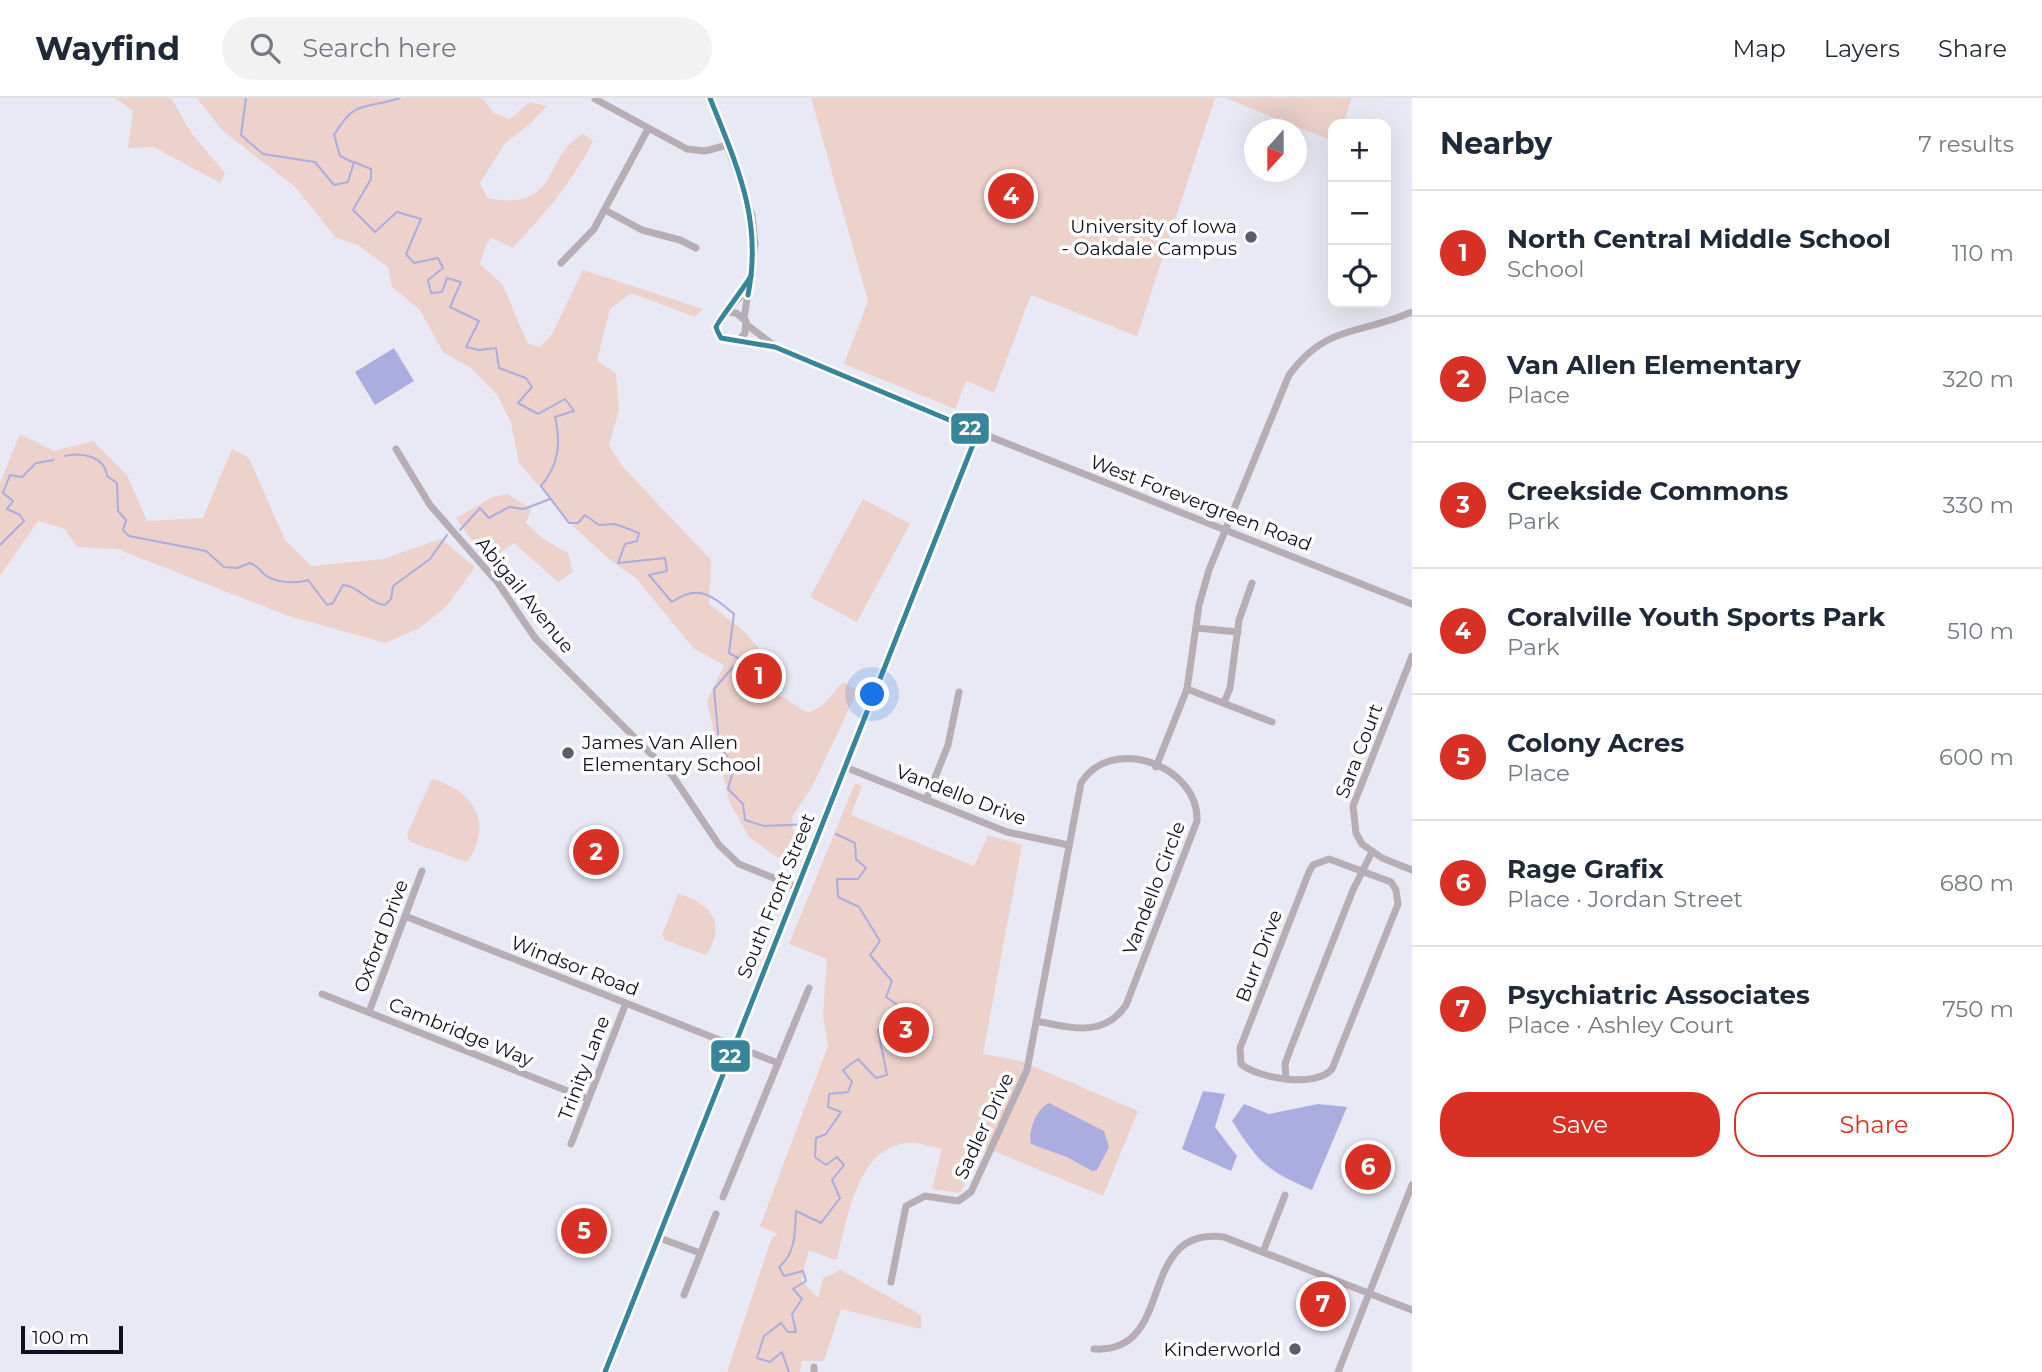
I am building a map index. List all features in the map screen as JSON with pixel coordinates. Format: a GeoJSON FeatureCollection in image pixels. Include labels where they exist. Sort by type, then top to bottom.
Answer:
{"type":"FeatureCollection","features":[{"type":"Feature","properties":{"kind":"street"},"geometry":{"type":"LineString","coordinates":[[710,98],[752,215],[755,244],[745,333],[740,340]]}},
{"type":"Feature","properties":{"kind":"street"},"geometry":{"type":"LineString","coordinates":[[595,99],[649,129],[697,151],[728,145]]}},
{"type":"Feature","properties":{"kind":"street"},"geometry":{"type":"LineString","coordinates":[[561,263],[594,229],[649,129]]}},
{"type":"Feature","properties":{"kind":"street"},"geometry":{"type":"LineString","coordinates":[[605,211],[642,230],[680,240],[696,248]]}},
{"type":"Feature","properties":{"kind":"street"},"geometry":{"type":"LineString","coordinates":[[751,276],[727,312],[718,319],[719,335],[730,342],[740,340],[775,346]]}},
{"type":"Feature","properties":{"kind":"street"},"geometry":{"type":"LineString","coordinates":[[727,312],[736,313],[775,346]]}},
{"type":"Feature","properties":{"kind":"street"},"geometry":{"type":"LineString","coordinates":[[1156,767],[1187,689],[1199,605],[1209,569],[1282,389],[1297,364],[1319,343],[1339,333],[1412,312]]}},
{"type":"Feature","properties":{"kind":"street","name":"West Forevergreen Road"},"geometry":{"type":"LineString","coordinates":[[775,346],[978,432],[1412,604]]}},
{"type":"Feature","properties":{"kind":"street","name":"South Front Street"},"geometry":{"type":"LineString","coordinates":[[605,1372],[978,432]]}},
{"type":"Feature","properties":{"kind":"street","name":"Abigail Avenue"},"geometry":{"type":"LineString","coordinates":[[396,449],[430,505],[498,583],[535,638],[672,775],[724,850],[739,864],[796,887]]}},
{"type":"Feature","properties":{"kind":"street"},"geometry":{"type":"LineString","coordinates":[[1224,703],[1230,688],[1238,632],[1252,583]]}},
{"type":"Feature","properties":{"kind":"street"},"geometry":{"type":"LineString","coordinates":[[1196,628],[1238,632]]}},
{"type":"Feature","properties":{"kind":"street","name":"Sara Court"},"geometry":{"type":"LineString","coordinates":[[1372,852],[1362,844],[1356,833],[1353,806],[1412,656]]}},
{"type":"Feature","properties":{"kind":"street"},"geometry":{"type":"LineString","coordinates":[[1187,689],[1272,722]]}},
{"type":"Feature","properties":{"kind":"street"},"geometry":{"type":"LineString","coordinates":[[926,800],[945,753],[959,692]]}},
{"type":"Feature","properties":{"kind":"street","name":"Vandello Circle"},"geometry":{"type":"LineString","coordinates":[[1036,1021],[1091,1029],[1108,1023],[1126,1005],[1197,821],[1196,803],[1188,787],[1175,775],[1120,757],[1105,761],[1091,770],[1078,792],[1068,845]]}},
{"type":"Feature","properties":{"kind":"street","name":"Vandello Drive"},"geometry":{"type":"LineString","coordinates":[[845,767],[1007,832],[1068,845]]}},
{"type":"Feature","properties":{"kind":"street","name":"Sadler Drive"},"geometry":{"type":"LineString","coordinates":[[891,1282],[906,1206],[925,1196],[958,1201],[971,1192],[1024,1078],[1068,845]]}},
{"type":"Feature","properties":{"kind":"street"},"geometry":{"type":"LineString","coordinates":[[1286,1079],[1285,1064],[1290,1050],[1361,871],[1372,852],[1412,870]]}},
{"type":"Feature","properties":{"kind":"street","name":"Burr Drive"},"geometry":{"type":"LineString","coordinates":[[1329,859],[1361,871],[1391,882],[1398,896],[1398,904],[1332,1069],[1318,1079],[1273,1078],[1248,1069],[1241,1064],[1240,1048],[1313,865],[1329,859]]}},
{"type":"Feature","properties":{"kind":"street","name":"Oxford Drive"},"geometry":{"type":"LineString","coordinates":[[369,1012],[422,871]]}},
{"type":"Feature","properties":{"kind":"street","name":"Windsor Road"},"geometry":{"type":"LineString","coordinates":[[405,916],[778,1063]]}},
{"type":"Feature","properties":{"kind":"street"},"geometry":{"type":"LineString","coordinates":[[723,1197],[809,988]]}},
{"type":"Feature","properties":{"kind":"street","name":"Cambridge Way"},"geometry":{"type":"LineString","coordinates":[[322,994],[588,1099]]}},
{"type":"Feature","properties":{"kind":"street","name":"Trinity Lane"},"geometry":{"type":"LineString","coordinates":[[571,1144],[626,1003]]}},
{"type":"Feature","properties":{"kind":"street"},"geometry":{"type":"LineString","coordinates":[[1338,1372],[1412,1185]]}},
{"type":"Feature","properties":{"kind":"street"},"geometry":{"type":"LineString","coordinates":[[1263,1252],[1285,1195]]}},
{"type":"Feature","properties":{"kind":"street"},"geometry":{"type":"LineString","coordinates":[[684,1295],[716,1214]]}},
{"type":"Feature","properties":{"kind":"street"},"geometry":{"type":"LineString","coordinates":[[657,1237],[700,1254]]}},
{"type":"Feature","properties":{"kind":"street"},"geometry":{"type":"LineString","coordinates":[[1094,1349],[1113,1349],[1127,1343],[1138,1333],[1169,1260],[1179,1247],[1192,1238],[1224,1237],[1412,1310]]}},
{"type":"Feature","properties":{"kind":"shaded area"},"geometry":{"type":"Polygon","coordinates":[[[115,98],[171,98],[192,134],[225,173],[220,183],[154,147],[128,148],[133,111],[115,98]]]}},
{"type":"Feature","properties":{"kind":"shaded area"},"geometry":{"type":"Polygon","coordinates":[[[197,98],[482,98],[494,113],[510,119],[530,102],[547,106],[529,125],[505,143],[480,183],[487,198],[511,200],[527,197],[539,190],[570,144],[583,134],[593,141],[557,197],[513,248],[492,238],[486,244],[480,264],[502,284],[528,344],[540,347],[552,334],[583,270],[703,309],[695,317],[631,293],[610,309],[597,360],[616,374],[619,409],[609,446],[623,467],[711,560],[709,604],[745,632],[767,658],[779,695],[808,713],[822,706],[843,682],[858,690],[812,787],[792,817],[795,845],[778,858],[749,837],[729,801],[707,701],[724,665],[694,649],[637,579],[609,559],[575,528],[519,463],[511,423],[497,395],[471,368],[443,352],[420,310],[392,287],[388,267],[358,245],[336,238],[296,188],[222,130],[197,98]]]}},
{"type":"Feature","properties":{"kind":"shaded area"},"geometry":{"type":"Polygon","coordinates":[[[811,98],[1215,98],[1137,336],[1031,295],[994,393],[966,381],[955,409],[844,364],[868,301],[811,98]]]}},
{"type":"Feature","properties":{"kind":"shaded area"},"geometry":{"type":"Polygon","coordinates":[[[1225,98],[1352,98],[1345,119],[1328,119],[1328,139],[1307,131],[1307,119],[1278,119],[1225,98]]]}},
{"type":"Feature","properties":{"kind":"shaded area"},"geometry":{"type":"Polygon","coordinates":[[[20,434],[54,451],[93,441],[127,475],[147,521],[203,518],[232,449],[249,458],[285,540],[311,566],[383,559],[441,539],[475,567],[446,607],[418,629],[385,643],[286,615],[117,549],[77,547],[65,529],[38,521],[0,576],[0,483],[20,434]]]}},
{"type":"Feature","properties":{"kind":"shaded area"},"geometry":{"type":"Polygon","coordinates":[[[508,494],[531,509],[526,523],[542,538],[568,553],[573,572],[558,582],[514,543],[491,559],[469,537],[456,518],[492,497],[508,494]]]}},
{"type":"Feature","properties":{"kind":"shaded area"},"geometry":{"type":"Polygon","coordinates":[[[863,499],[910,524],[857,622],[810,597],[863,499]]]}},
{"type":"Feature","properties":{"kind":"shaded area"},"geometry":{"type":"Polygon","coordinates":[[[432,779],[459,792],[469,800],[475,810],[479,834],[467,862],[410,842],[407,834],[432,779]]]}},
{"type":"Feature","properties":{"kind":"shaded area"},"geometry":{"type":"Polygon","coordinates":[[[855,783],[862,786],[851,815],[974,866],[988,835],[1022,845],[983,1054],[1021,1061],[1138,1111],[1103,1196],[984,1147],[960,1193],[932,1189],[942,1149],[914,1143],[895,1145],[880,1154],[868,1168],[851,1203],[837,1258],[835,1260],[809,1250],[801,1280],[818,1298],[823,1278],[841,1270],[921,1315],[921,1329],[841,1309],[824,1361],[802,1361],[800,1372],[727,1372],[771,1240],[777,1234],[760,1226],[828,1046],[823,1015],[827,959],[789,944],[855,783]]]}},
{"type":"Feature","properties":{"kind":"shaded area"},"geometry":{"type":"Polygon","coordinates":[[[678,894],[700,903],[713,916],[715,934],[706,955],[665,940],[662,935],[678,894]]]}},
{"type":"Feature","properties":{"kind":"water"},"geometry":{"type":"Polygon","coordinates":[[[394,348],[414,381],[375,405],[355,372],[394,348]]]}},
{"type":"Feature","properties":{"kind":"water"},"geometry":{"type":"Polygon","coordinates":[[[1203,1091],[1225,1094],[1215,1127],[1237,1156],[1231,1171],[1182,1149],[1203,1091]]]}},
{"type":"Feature","properties":{"kind":"water"},"geometry":{"type":"Polygon","coordinates":[[[1049,1103],[1104,1131],[1109,1147],[1097,1170],[1092,1171],[1067,1157],[1031,1144],[1034,1121],[1040,1110],[1049,1103]]]}},
{"type":"Feature","properties":{"kind":"water"},"geometry":{"type":"Polygon","coordinates":[[[1244,1104],[1269,1114],[1318,1104],[1347,1107],[1312,1190],[1284,1177],[1265,1164],[1249,1147],[1232,1121],[1244,1104]]]}},
{"type":"Feature","properties":{"kind":"waterway"},"geometry":{"type":"LineString","coordinates":[[246,98],[241,135],[263,154],[315,162],[334,185],[348,182],[354,162],[371,169],[371,179],[353,210],[375,232],[397,212],[421,219],[406,254],[414,263],[438,258],[443,268],[428,280],[431,293],[442,292],[447,278],[461,282],[450,307],[479,321],[466,347],[479,350],[496,348],[499,368],[526,378],[532,387],[518,403],[538,414],[565,399],[574,411],[555,417],[557,453],[552,470],[541,486],[569,523],[578,523],[585,515],[599,525],[615,524],[639,533],[637,541],[625,544],[618,563],[665,558],[667,571],[649,575],[672,602],[690,593],[705,594],[734,614],[729,653],[740,659],[714,689],[719,744],[734,767],[728,789],[743,804],[745,820],[764,826],[812,824]]}},
{"type":"Feature","properties":{"kind":"waterway"},"geometry":{"type":"LineString","coordinates":[[352,162],[340,156],[334,135],[342,123],[355,110],[400,98]]}},
{"type":"Feature","properties":{"kind":"waterway"},"geometry":{"type":"LineString","coordinates":[[65,456],[85,455],[102,464],[107,476],[117,483],[118,511],[126,520],[123,530],[129,536],[206,551],[224,567],[237,568],[250,563],[268,577],[279,581],[308,580],[327,605],[333,603],[343,585],[385,605],[391,599],[393,586],[430,559],[447,535]]}},
{"type":"Feature","properties":{"kind":"waterway"},"geometry":{"type":"LineString","coordinates":[[0,545],[24,521],[20,515],[7,509],[13,501],[3,493],[10,475],[22,477],[36,463],[54,460]]}},
{"type":"Feature","properties":{"kind":"waterway"},"geometry":{"type":"LineString","coordinates":[[460,530],[480,508],[489,518],[509,507],[524,509],[550,499]]}},
{"type":"Feature","properties":{"kind":"waterway"},"geometry":{"type":"LineString","coordinates":[[789,1372],[782,1352],[770,1362],[757,1358],[764,1336],[781,1323],[788,1332],[796,1332],[792,1314],[802,1299],[793,1289],[806,1281],[803,1271],[784,1276],[779,1267],[792,1249],[796,1211],[821,1223],[840,1198],[832,1180],[844,1165],[837,1157],[826,1165],[815,1157],[816,1138],[826,1134],[841,1112],[828,1107],[829,1094],[848,1092],[852,1082],[843,1070],[858,1059],[876,1078],[887,1075],[878,1030],[899,1017],[902,1008],[886,997],[892,981],[870,955],[880,941],[859,907],[838,897],[837,879],[858,879],[866,868],[856,859],[855,843],[836,834]]}},
{"type":"Feature","properties":{"kind":"transit line","name":"22"},"geometry":{"type":"LineString","coordinates":[[710,98],[738,170],[750,218],[752,268],[748,295]]}},
{"type":"Feature","properties":{"kind":"transit line","name":"22"},"geometry":{"type":"LineString","coordinates":[[605,1372],[978,432],[775,347],[721,338],[716,327],[751,276]]}},
{"type":"Feature","properties":{"kind":"place","name":"Coralville Youth Sports Park"},"geometry":{"type":"Point","coordinates":[1011,196]}},
{"type":"Feature","properties":{"kind":"place","name":"University of Iowa - Oakdale Campus"},"geometry":{"type":"Point","coordinates":[1251,237]}},
{"type":"Feature","properties":{"kind":"place","name":"North Central Middle School"},"geometry":{"type":"Point","coordinates":[759,676]}},
{"type":"Feature","properties":{"kind":"place","name":"James Van Allen Elementary School"},"geometry":{"type":"Point","coordinates":[568,753]}},
{"type":"Feature","properties":{"kind":"place","name":"Van Allen Elementary"},"geometry":{"type":"Point","coordinates":[596,852]}},
{"type":"Feature","properties":{"kind":"place","name":"Creekside Commons"},"geometry":{"type":"Point","coordinates":[906,1030]}},
{"type":"Feature","properties":{"kind":"place","name":"Rage Grafix"},"geometry":{"type":"Point","coordinates":[1368,1167]}},
{"type":"Feature","properties":{"kind":"place","name":"Colony Acres"},"geometry":{"type":"Point","coordinates":[584,1231]}},
{"type":"Feature","properties":{"kind":"place","name":"Psychiatric Associates"},"geometry":{"type":"Point","coordinates":[1323,1304]}},
{"type":"Feature","properties":{"kind":"place","name":"Kinderworld"},"geometry":{"type":"Point","coordinates":[1295,1349]}}]}
